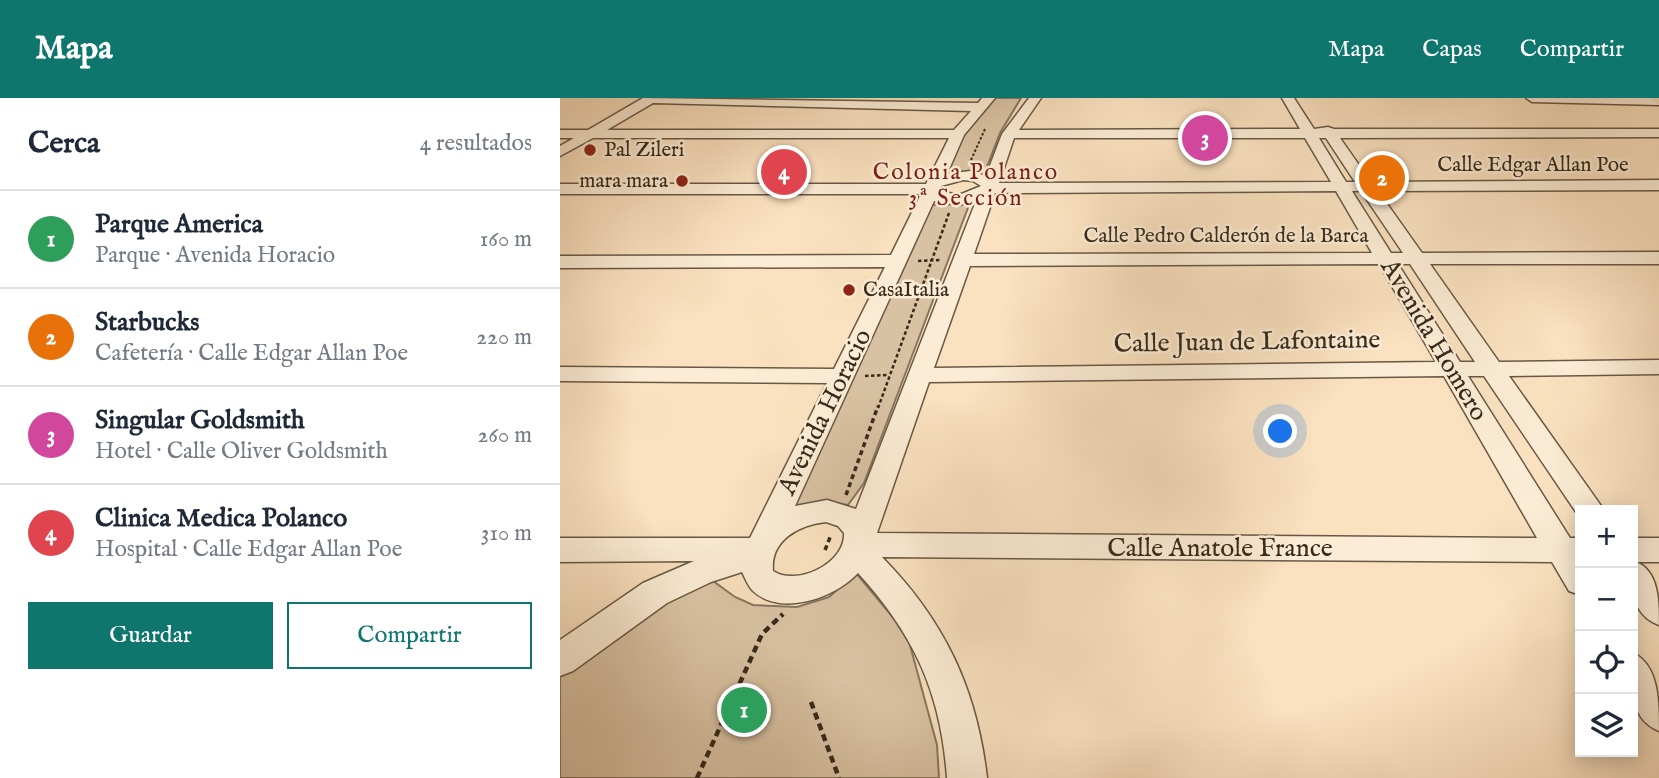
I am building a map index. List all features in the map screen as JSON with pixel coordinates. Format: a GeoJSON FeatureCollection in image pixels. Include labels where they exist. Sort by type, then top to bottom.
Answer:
{"type":"FeatureCollection","features":[{"type":"Feature","properties":{"kind":"street"},"geometry":{"type":"LineString","coordinates":[[560,152],[623,107],[646,98],[985,102]]}},
{"type":"Feature","properties":{"kind":"street"},"geometry":{"type":"LineString","coordinates":[[560,143],[646,98]]}},
{"type":"Feature","properties":{"kind":"street"},"geometry":{"type":"LineString","coordinates":[[967,778],[965,744],[946,678],[923,628],[859,544],[854,522],[827,511],[798,516],[772,531],[759,548],[755,566],[759,576],[779,589],[810,588],[840,573],[859,544],[1009,134],[1035,98]]}},
{"type":"Feature","properties":{"kind":"street","name":"Avenida Homero"},"geometry":{"type":"LineString","coordinates":[[1288,98],[1316,119],[1366,186],[1586,505]]}},
{"type":"Feature","properties":{"kind":"street"},"geometry":{"type":"LineString","coordinates":[[1532,98],[1659,99]]}},
{"type":"Feature","properties":{"kind":"street","name":"Avenida Horacio"},"geometry":{"type":"LineString","coordinates":[[759,548],[958,134],[985,102]]}},
{"type":"Feature","properties":{"kind":"street"},"geometry":{"type":"LineString","coordinates":[[1009,134],[1316,119],[1659,133]]}},
{"type":"Feature","properties":{"kind":"street","name":"Avenida Homero"},"geometry":{"type":"LineString","coordinates":[[1316,119],[1343,186],[1450,368],[1571,550],[1576,568]]}},
{"type":"Feature","properties":{"kind":"street"},"geometry":{"type":"LineString","coordinates":[[560,134],[586,131],[958,134]]}},
{"type":"Feature","properties":{"kind":"street"},"geometry":{"type":"LineString","coordinates":[[560,189],[932,189],[965,176],[979,178],[988,188]]}},
{"type":"Feature","properties":{"kind":"street","name":"Calle Edgar Allan Poe"},"geometry":{"type":"LineString","coordinates":[[988,188],[1659,185]]}},
{"type":"Feature","properties":{"kind":"street"},"geometry":{"type":"LineString","coordinates":[[932,189],[942,198],[954,200],[971,198],[988,188]]}},
{"type":"Feature","properties":{"kind":"street","name":"Calle Pedro Calderón de la Barca"},"geometry":{"type":"LineString","coordinates":[[962,260],[1659,258]]}},
{"type":"Feature","properties":{"kind":"street"},"geometry":{"type":"LineString","coordinates":[[560,262],[898,261]]}},
{"type":"Feature","properties":{"kind":"street","name":"Calle Juan de Lafontaine"},"geometry":{"type":"LineString","coordinates":[[920,374],[1659,367]]}},
{"type":"Feature","properties":{"kind":"street"},"geometry":{"type":"LineString","coordinates":[[560,374],[842,376]]}},
{"type":"Feature","properties":{"kind":"street","name":"Calle Anatole France"},"geometry":{"type":"LineString","coordinates":[[859,544],[1571,550]]}},
{"type":"Feature","properties":{"kind":"street"},"geometry":{"type":"LineString","coordinates":[[560,550],[759,548]]}},
{"type":"Feature","properties":{"kind":"street"},"geometry":{"type":"LineString","coordinates":[[560,660],[655,593],[759,548]]}},
{"type":"Feature","properties":{"kind":"street"},"geometry":{"type":"LineString","coordinates":[[1638,550],[1659,550]]}},
{"type":"Feature","properties":{"kind":"street"},"geometry":{"type":"LineString","coordinates":[[1638,581],[1659,611]]}},
{"type":"Feature","properties":{"kind":"street"},"geometry":{"type":"LineString","coordinates":[[1638,677],[1659,713]]}},
{"type":"Feature","properties":{"kind":"path"},"geometry":{"type":"LineString","coordinates":[[965,176],[981,135],[988,125]]}},
{"type":"Feature","properties":{"kind":"path"},"geometry":{"type":"LineString","coordinates":[[981,135],[1009,134]]}},
{"type":"Feature","properties":{"kind":"path"},"geometry":{"type":"LineString","coordinates":[[697,778],[762,634],[810,588],[954,200]]}},
{"type":"Feature","properties":{"kind":"path"},"geometry":{"type":"LineString","coordinates":[[898,261],[962,260]]}},
{"type":"Feature","properties":{"kind":"path"},"geometry":{"type":"LineString","coordinates":[[842,376],[920,374]]}},
{"type":"Feature","properties":{"kind":"path"},"geometry":{"type":"LineString","coordinates":[[811,702],[839,778]]}},
{"type":"Feature","properties":{"kind":"shaded area"},"geometry":{"type":"Polygon","coordinates":[[[992,98],[1021,98],[1000,133],[985,172],[946,173],[961,136],[992,98]]]}},
{"type":"Feature","properties":{"kind":"shaded area"},"geometry":{"type":"Polygon","coordinates":[[[929,205],[969,205],[864,483],[848,505],[821,501],[795,510],[783,506],[929,205]]]}},
{"type":"Feature","properties":{"kind":"shaded area"},"geometry":{"type":"Polygon","coordinates":[[[856,573],[907,634],[937,745],[939,778],[560,778],[560,675],[639,611],[713,581],[735,597],[753,605],[797,607],[829,597],[856,573]]]}},
{"type":"Feature","properties":{"kind":"place","name":"Singular Goldsmith"},"geometry":{"type":"Point","coordinates":[1205,138]}},
{"type":"Feature","properties":{"kind":"place","name":"Pal Zileri"},"geometry":{"type":"Point","coordinates":[590,150]}},
{"type":"Feature","properties":{"kind":"place","name":"Clinica Medica Polanco"},"geometry":{"type":"Point","coordinates":[784,172]}},
{"type":"Feature","properties":{"kind":"place","name":"Starbucks"},"geometry":{"type":"Point","coordinates":[1382,178]}},
{"type":"Feature","properties":{"kind":"place","name":"mara mara"},"geometry":{"type":"Point","coordinates":[682,181]}},
{"type":"Feature","properties":{"kind":"place","name":"CasaItalia"},"geometry":{"type":"Point","coordinates":[849,290]}},
{"type":"Feature","properties":{"kind":"place","name":"Parque America"},"geometry":{"type":"Point","coordinates":[744,710]}},
{"type":"Feature","properties":{"kind":"district","name":"Colonia Polanco 3ª Sección"},"geometry":{"type":"Point","coordinates":[966,185]}}]}
